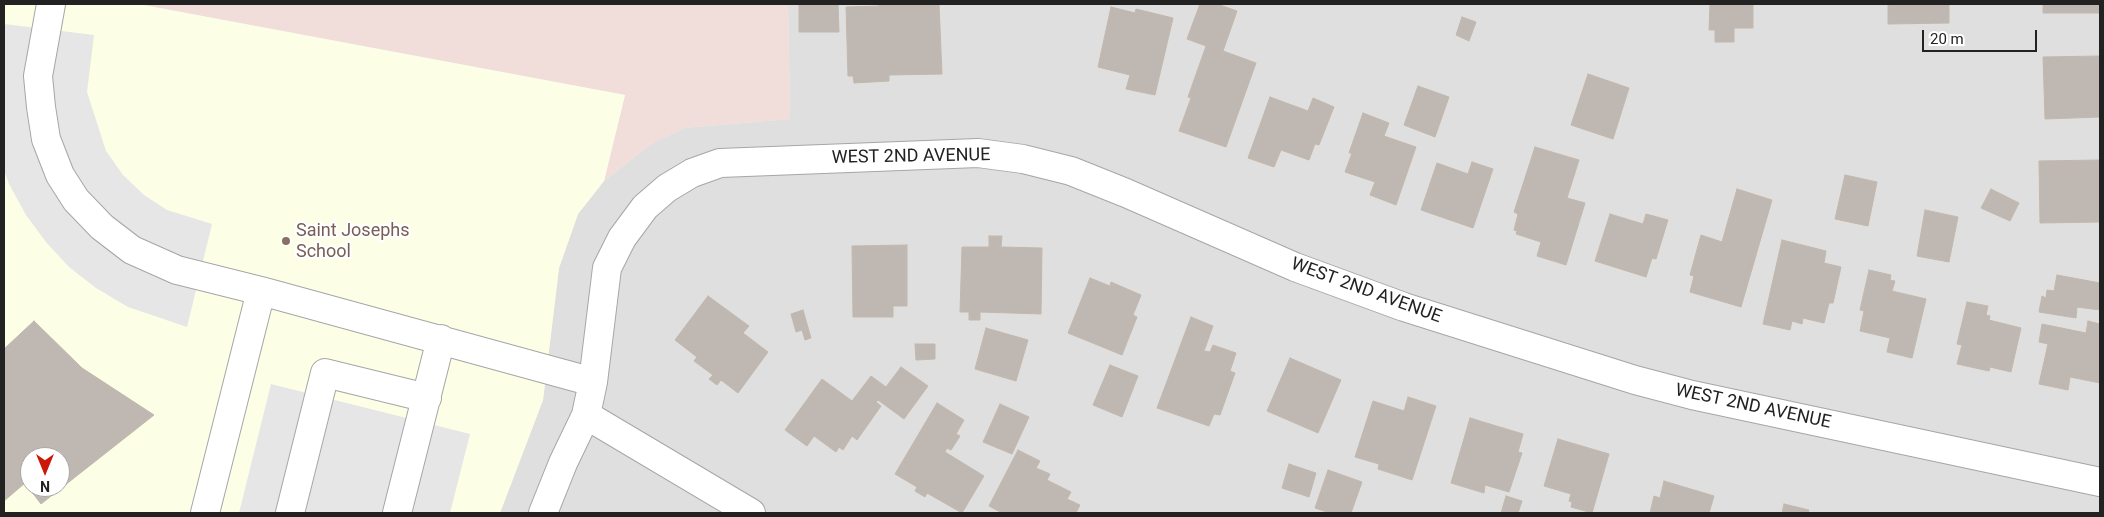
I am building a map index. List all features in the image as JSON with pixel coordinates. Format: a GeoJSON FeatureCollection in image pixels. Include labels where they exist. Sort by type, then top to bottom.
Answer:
{"type":"FeatureCollection","features":[{"type":"Feature","properties":{"kind":"street"},"geometry":{"type":"LineString","coordinates":[[51,4],[38,76],[46,139],[60,175],[76,200],[102,227],[132,250],[177,270],[442,339],[593,382]]}},
{"type":"Feature","properties":{"kind":"street","name":"WEST 2ND AVENUE"},"geometry":{"type":"LineString","coordinates":[[543,513],[563,463],[586,416],[593,382],[607,268],[622,238],[645,207],[667,188],[692,173],[720,163],[978,153],[1024,159],[1071,171],[1295,266],[1404,307],[1635,380],[1692,395],[2100,482]]}},
{"type":"Feature","properties":{"kind":"street"},"geometry":{"type":"LineString","coordinates":[[205,513],[261,291]]}},
{"type":"Feature","properties":{"kind":"street"},"geometry":{"type":"LineString","coordinates":[[397,513],[442,339]]}},
{"type":"Feature","properties":{"kind":"street"},"geometry":{"type":"LineString","coordinates":[[290,513],[325,373],[427,398]]}},
{"type":"Feature","properties":{"kind":"street"},"geometry":{"type":"LineString","coordinates":[[586,416],[751,513]]}},
{"type":"Feature","properties":{"kind":"shaded area","name":"Saint Josephs School"},"geometry":{"type":"Polygon","coordinates":[[[4,4],[138,4],[625,95],[604,181],[578,214],[559,268],[543,400],[500,513],[4,513],[4,4]]]}},
{"type":"Feature","properties":{"kind":"shaded area"},"geometry":{"type":"Polygon","coordinates":[[[138,4],[788,4],[790,119],[684,128],[651,144],[604,181],[625,95],[138,4]]]}},
{"type":"Feature","properties":{"kind":"shaded area"},"geometry":{"type":"Polygon","coordinates":[[[788,4],[2100,4],[2100,513],[500,513],[543,400],[559,268],[578,214],[604,181],[651,144],[684,128],[790,119],[788,4]]]}},
{"type":"Feature","properties":{"kind":"shaded area"},"geometry":{"type":"Polygon","coordinates":[[[4,24],[94,35],[87,92],[106,151],[123,175],[144,195],[167,210],[212,224],[187,327],[128,307],[96,288],[69,267],[46,242],[26,215],[9,184],[4,170],[4,24]]]}},
{"type":"Feature","properties":{"kind":"shaded area"},"geometry":{"type":"Polygon","coordinates":[[[271,384],[470,434],[450,513],[239,513],[271,384]]]}},
{"type":"Feature","properties":{"kind":"building"},"geometry":{"type":"Polygon","coordinates":[[[799,4],[838,4],[839,32],[799,32],[799,4]]]}},
{"type":"Feature","properties":{"kind":"building"},"geometry":{"type":"Polygon","coordinates":[[[879,4],[939,4],[942,74],[889,75],[889,81],[854,83],[853,76],[848,76],[846,7],[879,6],[879,4]]]}},
{"type":"Feature","properties":{"kind":"building"},"geometry":{"type":"Polygon","coordinates":[[[1200,4],[1217,4],[1237,11],[1223,51],[1256,63],[1226,147],[1179,131],[1191,98],[1188,97],[1206,46],[1187,39],[1200,4]]]}},
{"type":"Feature","properties":{"kind":"building"},"geometry":{"type":"Polygon","coordinates":[[[1710,4],[1753,4],[1753,28],[1734,28],[1734,42],[1715,42],[1715,30],[1709,30],[1710,4]]]}},
{"type":"Feature","properties":{"kind":"building"},"geometry":{"type":"Polygon","coordinates":[[[1888,4],[1949,4],[1949,23],[1888,24],[1888,4]]]}},
{"type":"Feature","properties":{"kind":"building"},"geometry":{"type":"Polygon","coordinates":[[[2043,4],[2100,4],[2100,13],[2043,13],[2043,4]]]}},
{"type":"Feature","properties":{"kind":"building"},"geometry":{"type":"Polygon","coordinates":[[[1111,7],[1135,13],[1136,9],[1173,18],[1155,95],[1126,89],[1130,75],[1098,67],[1111,7]]]}},
{"type":"Feature","properties":{"kind":"building"},"geometry":{"type":"Polygon","coordinates":[[[1462,17],[1476,22],[1469,41],[1456,35],[1462,17]]]}},
{"type":"Feature","properties":{"kind":"building"},"geometry":{"type":"Polygon","coordinates":[[[2100,56],[2100,117],[2045,119],[2043,57],[2100,56]]]}},
{"type":"Feature","properties":{"kind":"building"},"geometry":{"type":"Polygon","coordinates":[[[1588,74],[1629,88],[1613,139],[1571,125],[1588,74]]]}},
{"type":"Feature","properties":{"kind":"building"},"geometry":{"type":"Polygon","coordinates":[[[1418,86],[1449,97],[1435,137],[1404,125],[1418,86]]]}},
{"type":"Feature","properties":{"kind":"building"},"geometry":{"type":"Polygon","coordinates":[[[1270,97],[1308,111],[1313,98],[1334,107],[1319,145],[1315,144],[1309,160],[1281,150],[1274,167],[1248,158],[1270,97]]]}},
{"type":"Feature","properties":{"kind":"building"},"geometry":{"type":"Polygon","coordinates":[[[1363,113],[1389,123],[1384,136],[1416,147],[1396,205],[1370,195],[1375,182],[1345,172],[1352,153],[1349,153],[1363,113]]]}},
{"type":"Feature","properties":{"kind":"building"},"geometry":{"type":"Polygon","coordinates":[[[1535,147],[1579,160],[1567,198],[1585,203],[1566,265],[1537,256],[1541,242],[1516,234],[1517,231],[1514,230],[1518,214],[1514,212],[1535,147]]]}},
{"type":"Feature","properties":{"kind":"building"},"geometry":{"type":"Polygon","coordinates":[[[2100,160],[2100,222],[2040,223],[2039,161],[2100,160]]]}},
{"type":"Feature","properties":{"kind":"building"},"geometry":{"type":"Polygon","coordinates":[[[1472,162],[1493,169],[1473,228],[1421,210],[1437,163],[1468,174],[1472,162]]]}},
{"type":"Feature","properties":{"kind":"building"},"geometry":{"type":"Polygon","coordinates":[[[1845,175],[1877,182],[1868,226],[1835,219],[1845,175]]]}},
{"type":"Feature","properties":{"kind":"building"},"geometry":{"type":"Polygon","coordinates":[[[1737,189],[1772,200],[1741,307],[1690,292],[1694,276],[1690,275],[1701,235],[1722,242],[1737,189]]]}},
{"type":"Feature","properties":{"kind":"building"},"geometry":{"type":"Polygon","coordinates":[[[1991,189],[2019,203],[2010,221],[1981,208],[1991,189]]]}},
{"type":"Feature","properties":{"kind":"building"},"geometry":{"type":"Polygon","coordinates":[[[1925,210],[1958,217],[1949,262],[1917,256],[1925,210]]]}},
{"type":"Feature","properties":{"kind":"building"},"geometry":{"type":"Polygon","coordinates":[[[1610,214],[1643,224],[1646,214],[1668,220],[1656,259],[1652,258],[1646,277],[1595,261],[1610,214]]]}},
{"type":"Feature","properties":{"kind":"building"},"geometry":{"type":"Polygon","coordinates":[[[989,236],[1002,236],[1001,247],[1042,248],[1041,314],[980,312],[980,320],[969,320],[969,312],[960,312],[962,247],[989,247],[989,236]]]}},
{"type":"Feature","properties":{"kind":"building"},"geometry":{"type":"Polygon","coordinates":[[[1782,240],[1826,251],[1824,263],[1841,267],[1833,303],[1829,303],[1824,323],[1803,318],[1802,324],[1792,321],[1790,330],[1763,324],[1782,240]]]}},
{"type":"Feature","properties":{"kind":"building"},"geometry":{"type":"Polygon","coordinates":[[[907,245],[907,306],[893,306],[893,317],[853,317],[852,246],[907,245]]]}},
{"type":"Feature","properties":{"kind":"building"},"geometry":{"type":"Polygon","coordinates":[[[1869,270],[1891,275],[1890,280],[1895,281],[1892,291],[1926,299],[1912,358],[1887,352],[1890,338],[1860,331],[1864,311],[1860,310],[1869,270]]]}},
{"type":"Feature","properties":{"kind":"building"},"geometry":{"type":"Polygon","coordinates":[[[2057,275],[2100,283],[2100,310],[2077,307],[2076,318],[2039,312],[2042,296],[2046,298],[2047,290],[2054,291],[2057,275]]]}},
{"type":"Feature","properties":{"kind":"building"},"geometry":{"type":"Polygon","coordinates":[[[1090,278],[1110,286],[1111,282],[1141,295],[1133,315],[1137,317],[1122,355],[1068,333],[1090,278]]]}},
{"type":"Feature","properties":{"kind":"building"},"geometry":{"type":"Polygon","coordinates":[[[708,296],[749,326],[743,333],[768,352],[738,393],[721,380],[717,385],[709,379],[713,375],[694,361],[697,357],[675,340],[708,296]]]}},
{"type":"Feature","properties":{"kind":"building"},"geometry":{"type":"Polygon","coordinates":[[[1967,302],[1988,306],[1986,315],[1990,316],[1989,320],[2021,328],[2011,372],[1990,367],[1989,371],[1957,364],[1962,345],[1957,344],[1967,302]]]}},
{"type":"Feature","properties":{"kind":"building"},"geometry":{"type":"Polygon","coordinates":[[[803,310],[811,338],[805,340],[802,330],[796,332],[791,314],[803,310]]]}},
{"type":"Feature","properties":{"kind":"building"},"geometry":{"type":"Polygon","coordinates":[[[1191,317],[1213,326],[1204,351],[1210,352],[1213,345],[1236,353],[1230,371],[1235,373],[1220,415],[1214,414],[1209,426],[1157,408],[1191,317]]]}},
{"type":"Feature","properties":{"kind":"building"},"geometry":{"type":"Polygon","coordinates":[[[34,321],[82,368],[154,415],[70,481],[70,447],[20,447],[20,487],[4,501],[4,349],[34,321]]]}},
{"type":"Feature","properties":{"kind":"building"},"geometry":{"type":"Polygon","coordinates":[[[2088,321],[2100,324],[2100,383],[2070,377],[2068,390],[2039,384],[2048,344],[2039,342],[2042,324],[2086,333],[2088,321]]]}},
{"type":"Feature","properties":{"kind":"building"},"geometry":{"type":"Polygon","coordinates":[[[986,328],[1028,340],[1016,381],[975,369],[986,328]]]}},
{"type":"Feature","properties":{"kind":"building"},"geometry":{"type":"Polygon","coordinates":[[[915,344],[935,344],[935,359],[916,360],[915,344]]]}},
{"type":"Feature","properties":{"kind":"building"},"geometry":{"type":"Polygon","coordinates":[[[1290,358],[1341,380],[1318,433],[1267,411],[1290,358]]]}},
{"type":"Feature","properties":{"kind":"building"},"geometry":{"type":"Polygon","coordinates":[[[1110,365],[1138,376],[1122,417],[1093,405],[1110,365]]]}},
{"type":"Feature","properties":{"kind":"building"},"geometry":{"type":"Polygon","coordinates":[[[901,367],[928,386],[904,419],[878,400],[876,402],[881,406],[857,440],[852,436],[843,450],[839,447],[836,452],[814,436],[807,446],[785,430],[822,379],[852,401],[871,376],[886,387],[901,367]]]}},
{"type":"Feature","properties":{"kind":"building"},"geometry":{"type":"Polygon","coordinates":[[[1408,397],[1436,406],[1412,480],[1378,469],[1379,464],[1355,457],[1373,401],[1404,411],[1408,397]]]}},
{"type":"Feature","properties":{"kind":"building"},"geometry":{"type":"Polygon","coordinates":[[[937,403],[964,420],[956,434],[960,436],[951,450],[947,448],[945,452],[984,476],[962,513],[927,493],[925,497],[915,491],[917,487],[895,474],[937,403]]]}},
{"type":"Feature","properties":{"kind":"building"},"geometry":{"type":"Polygon","coordinates":[[[1000,404],[1029,417],[1012,454],[983,442],[1000,404]]]}},
{"type":"Feature","properties":{"kind":"building"},"geometry":{"type":"Polygon","coordinates":[[[1470,418],[1523,434],[1518,452],[1522,453],[1509,492],[1485,485],[1484,493],[1451,483],[1470,418]]]}},
{"type":"Feature","properties":{"kind":"building"},"geometry":{"type":"Polygon","coordinates":[[[1558,439],[1609,454],[1592,513],[1571,507],[1572,502],[1569,501],[1571,494],[1544,486],[1558,439]]]}},
{"type":"Feature","properties":{"kind":"building"},"geometry":{"type":"Polygon","coordinates":[[[1018,450],[1040,461],[1036,468],[1050,474],[1047,480],[1071,492],[1067,499],[1080,505],[1076,513],[1002,513],[989,506],[1018,450]]]}},
{"type":"Feature","properties":{"kind":"building"},"geometry":{"type":"Polygon","coordinates":[[[1289,464],[1316,473],[1309,497],[1282,488],[1289,464]]]}},
{"type":"Feature","properties":{"kind":"building"},"geometry":{"type":"Polygon","coordinates":[[[1328,470],[1362,482],[1351,513],[1330,513],[1315,508],[1328,470]]]}},
{"type":"Feature","properties":{"kind":"building"},"geometry":{"type":"Polygon","coordinates":[[[1664,481],[1714,496],[1709,513],[1650,513],[1654,496],[1660,498],[1664,481]]]}},
{"type":"Feature","properties":{"kind":"building"},"geometry":{"type":"Polygon","coordinates":[[[1506,496],[1522,501],[1518,513],[1501,513],[1506,496]]]}},
{"type":"Feature","properties":{"kind":"building"},"geometry":{"type":"Polygon","coordinates":[[[36,497],[50,497],[41,504],[36,497]]]}},
{"type":"Feature","properties":{"kind":"building"},"geometry":{"type":"Polygon","coordinates":[[[1784,504],[1809,510],[1808,513],[1782,513],[1784,504]]]}},
{"type":"Feature","properties":{"kind":"place","name":"Saint Josephs School"},"geometry":{"type":"Point","coordinates":[286,241]}}]}
